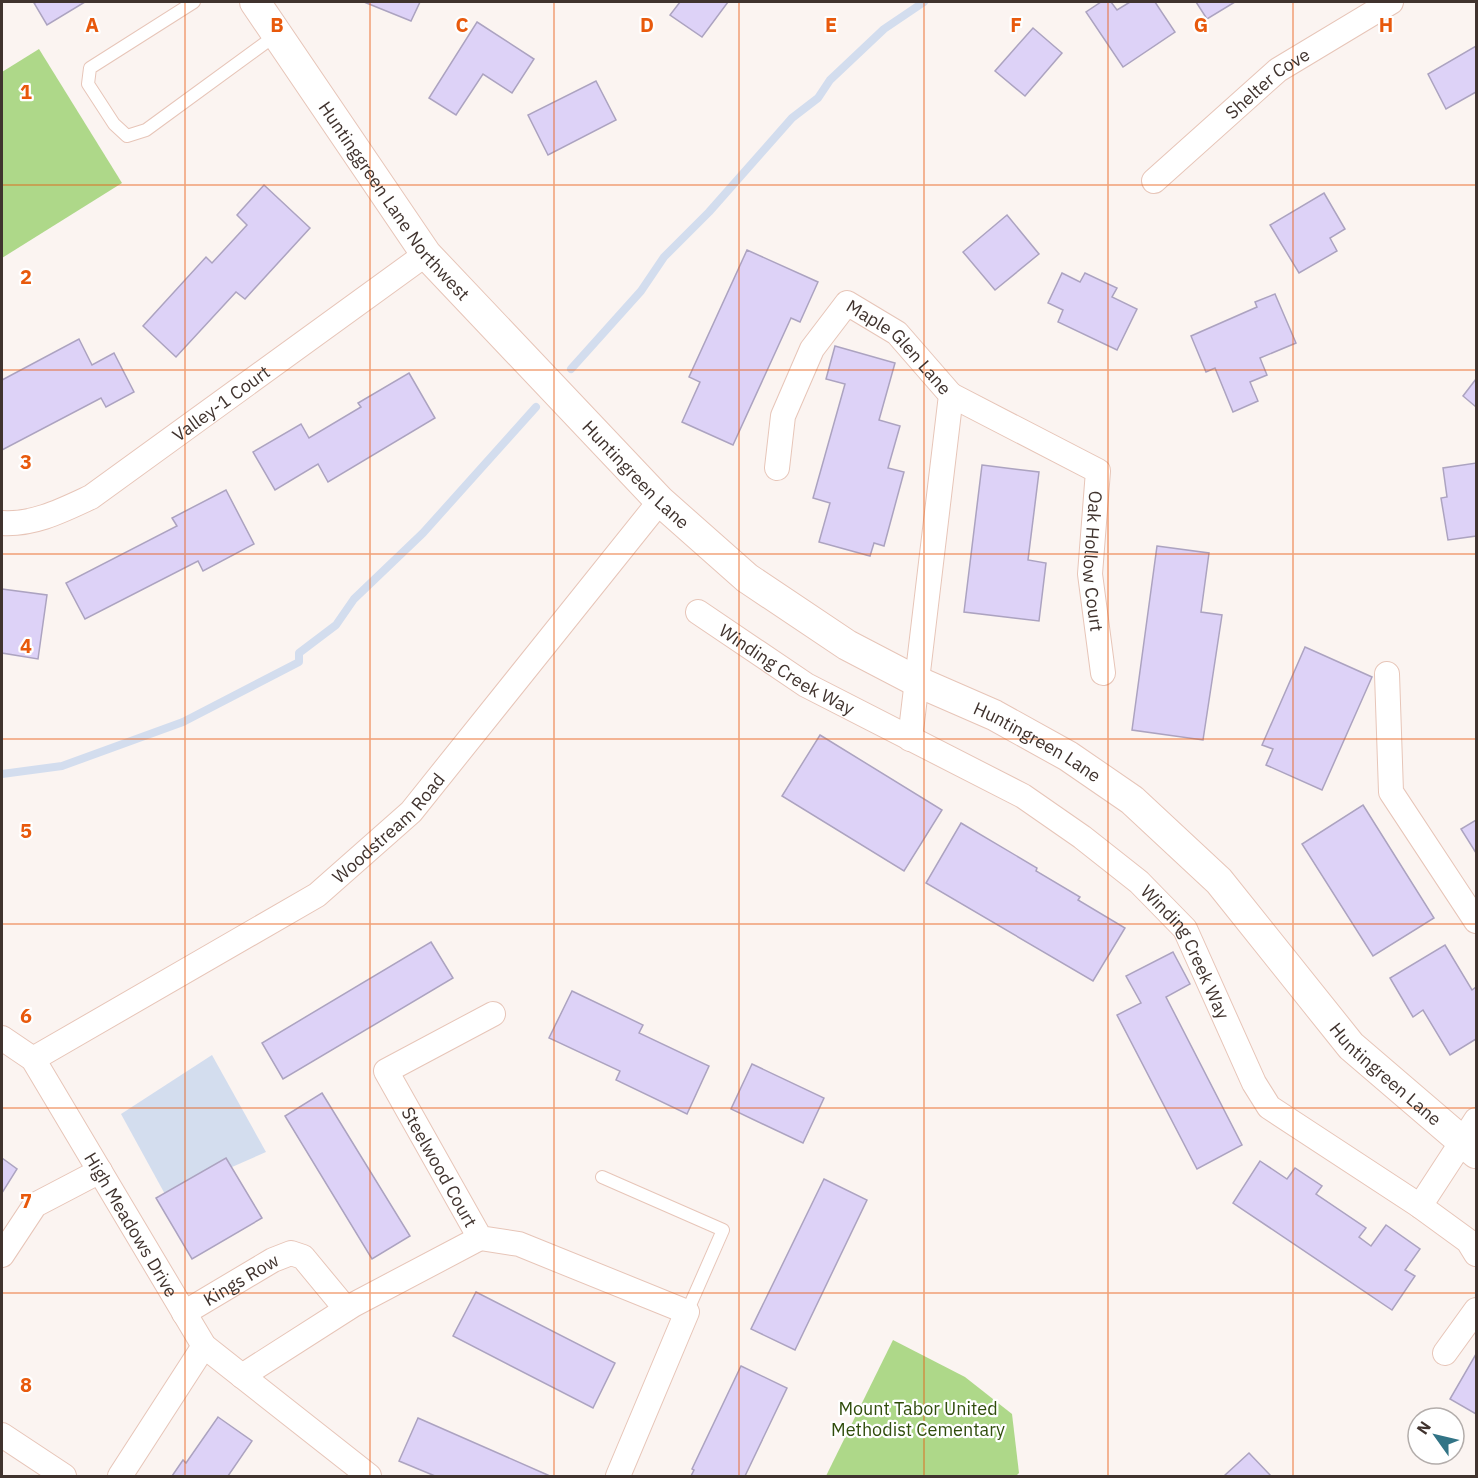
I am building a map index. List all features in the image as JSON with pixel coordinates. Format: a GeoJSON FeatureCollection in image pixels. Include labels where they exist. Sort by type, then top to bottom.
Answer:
{"type":"FeatureCollection","features":[{"type":"Feature","properties":{"kind":"street","name":"Huntinggreen Lane Northwest"},"geometry":{"type":"LineString","coordinates":[[255,2],[426,254],[552,387]]}},
{"type":"Feature","properties":{"kind":"street","name":"Shelter Cove"},"geometry":{"type":"LineString","coordinates":[[1154,181],[1278,70],[1391,2]]}},
{"type":"Feature","properties":{"kind":"street","name":"Valley-1 Court"},"geometry":{"type":"LineString","coordinates":[[2,523],[14,524],[52,515],[91,497],[426,254]]}},
{"type":"Feature","properties":{"kind":"street","name":"Maple Glen Lane"},"geometry":{"type":"LineString","coordinates":[[777,468],[783,416],[812,349],[847,303],[897,333],[951,395],[916,681]]}},
{"type":"Feature","properties":{"kind":"street","name":"Huntingreen Lane"},"geometry":{"type":"LineString","coordinates":[[552,387],[660,501],[747,578],[847,645],[916,681],[994,715],[1068,756],[1132,800],[1219,881],[1351,1046],[1471,1138]]}},
{"type":"Feature","properties":{"kind":"street","name":"Oak Hollow Court"},"geometry":{"type":"LineString","coordinates":[[951,395],[1098,471],[1090,574],[1103,673]]}},
{"type":"Feature","properties":{"kind":"street","name":"Woodstream Road"},"geometry":{"type":"LineString","coordinates":[[33,1059],[317,896],[411,812],[660,501]]}},
{"type":"Feature","properties":{"kind":"street","name":"Winding Creek Way"},"geometry":{"type":"LineString","coordinates":[[699,612],[806,685],[1023,796],[1082,837],[1139,882],[1185,929],[1254,1083],[1269,1107],[1420,1206],[1468,1241],[1476,1254]]}},
{"type":"Feature","properties":{"kind":"street"},"geometry":{"type":"LineString","coordinates":[[1387,674],[1391,792],[1476,921]]}},
{"type":"Feature","properties":{"kind":"street"},"geometry":{"type":"LineString","coordinates":[[910,739],[916,681]]}},
{"type":"Feature","properties":{"kind":"street","name":"Steelwood Court"},"geometry":{"type":"LineString","coordinates":[[493,1014],[386,1071],[480,1238],[519,1244],[687,1311]]}},
{"type":"Feature","properties":{"kind":"street"},"geometry":{"type":"LineString","coordinates":[[2,1038],[33,1059]]}},
{"type":"Feature","properties":{"kind":"street","name":"High Meadows Drive"},"geometry":{"type":"LineString","coordinates":[[33,1059],[204,1346],[369,1476]]}},
{"type":"Feature","properties":{"kind":"street"},"geometry":{"type":"LineString","coordinates":[[1420,1206],[1471,1138]]}},
{"type":"Feature","properties":{"kind":"street"},"geometry":{"type":"LineString","coordinates":[[2,1255],[35,1204],[100,1171]]}},
{"type":"Feature","properties":{"kind":"street"},"geometry":{"type":"LineString","coordinates":[[242,1376],[346,1309],[480,1238]]}},
{"type":"Feature","properties":{"kind":"street","name":"Kings Row"},"geometry":{"type":"LineString","coordinates":[[184,1313],[273,1260],[291,1253],[303,1257],[346,1309]]}},
{"type":"Feature","properties":{"kind":"street"},"geometry":{"type":"LineString","coordinates":[[1444,1353],[1476,1310]]}},
{"type":"Feature","properties":{"kind":"street"},"geometry":{"type":"LineString","coordinates":[[618,1476],[687,1311]]}},
{"type":"Feature","properties":{"kind":"street"},"geometry":{"type":"LineString","coordinates":[[120,1476],[204,1346]]}},
{"type":"Feature","properties":{"kind":"street"},"geometry":{"type":"LineString","coordinates":[[2,1435],[64,1476]]}},
{"type":"Feature","properties":{"kind":"lane"},"geometry":{"type":"LineString","coordinates":[[194,2],[90,68],[88,84],[114,124],[127,136],[146,130],[277,35]]}},
{"type":"Feature","properties":{"kind":"lane"},"geometry":{"type":"LineString","coordinates":[[602,1177],[723,1230],[687,1311]]}},
{"type":"Feature","properties":{"kind":"green space"},"geometry":{"type":"Polygon","coordinates":[[[39,49],[122,183],[2,258],[2,72],[39,49]]]}},
{"type":"Feature","properties":{"kind":"green space","name":"Mount Tabor United Methodist Cementary"},"geometry":{"type":"Polygon","coordinates":[[[893,1340],[965,1377],[1012,1414],[1019,1473],[1016,1476],[826,1476],[893,1340]]]}},
{"type":"Feature","properties":{"kind":"water"},"geometry":{"type":"Polygon","coordinates":[[[212,1055],[266,1152],[166,1196],[121,1114],[212,1055]]]}},
{"type":"Feature","properties":{"kind":"building"},"geometry":{"type":"Polygon","coordinates":[[[85,2],[47,25],[34,3],[85,2]]]}},
{"type":"Feature","properties":{"kind":"building"},"geometry":{"type":"Polygon","coordinates":[[[364,2],[420,2],[411,21],[364,2]]]}},
{"type":"Feature","properties":{"kind":"building"},"geometry":{"type":"Polygon","coordinates":[[[680,2],[728,2],[702,37],[670,15],[680,2]]]}},
{"type":"Feature","properties":{"kind":"building"},"geometry":{"type":"Polygon","coordinates":[[[1101,2],[1111,2],[1117,10],[1130,2],[1155,2],[1175,32],[1123,67],[1086,12],[1101,2]]]}},
{"type":"Feature","properties":{"kind":"building"},"geometry":{"type":"Polygon","coordinates":[[[1196,2],[1235,2],[1207,19],[1196,2]]]}},
{"type":"Feature","properties":{"kind":"building"},"geometry":{"type":"Polygon","coordinates":[[[477,22],[534,59],[512,93],[483,74],[456,115],[429,98],[477,22]]]}},
{"type":"Feature","properties":{"kind":"building"},"geometry":{"type":"Polygon","coordinates":[[[1033,28],[1062,53],[1025,96],[995,71],[1033,28]]]}},
{"type":"Feature","properties":{"kind":"building"},"geometry":{"type":"Polygon","coordinates":[[[1476,46],[1476,92],[1446,109],[1428,74],[1476,46]]]}},
{"type":"Feature","properties":{"kind":"building"},"geometry":{"type":"Polygon","coordinates":[[[596,81],[616,120],[548,155],[528,115],[596,81]]]}},
{"type":"Feature","properties":{"kind":"building"},"geometry":{"type":"Polygon","coordinates":[[[264,185],[310,228],[245,299],[236,292],[176,357],[143,326],[206,257],[212,263],[247,225],[237,215],[264,185]]]}},
{"type":"Feature","properties":{"kind":"building"},"geometry":{"type":"Polygon","coordinates":[[[1324,193],[1345,229],[1330,238],[1337,251],[1299,273],[1270,225],[1324,193]]]}},
{"type":"Feature","properties":{"kind":"building"},"geometry":{"type":"Polygon","coordinates":[[[1007,215],[1039,254],[995,290],[963,252],[1007,215]]]}},
{"type":"Feature","properties":{"kind":"building"},"geometry":{"type":"Polygon","coordinates":[[[747,250],[818,282],[800,322],[791,318],[733,445],[682,422],[700,382],[689,377],[747,250]]]}},
{"type":"Feature","properties":{"kind":"building"},"geometry":{"type":"Polygon","coordinates":[[[1062,273],[1080,282],[1085,273],[1117,288],[1112,297],[1137,309],[1117,350],[1058,322],[1063,310],[1048,303],[1062,273]]]}},
{"type":"Feature","properties":{"kind":"building"},"geometry":{"type":"Polygon","coordinates":[[[1275,294],[1296,343],[1260,358],[1267,375],[1250,382],[1258,401],[1233,412],[1215,368],[1206,372],[1191,336],[1257,307],[1255,302],[1275,294]]]}},
{"type":"Feature","properties":{"kind":"building"},"geometry":{"type":"Polygon","coordinates":[[[79,339],[92,365],[114,353],[134,392],[106,407],[101,398],[2,450],[2,380],[79,339]]]}},
{"type":"Feature","properties":{"kind":"building"},"geometry":{"type":"Polygon","coordinates":[[[835,346],[895,363],[879,420],[900,426],[888,468],[904,472],[884,546],[874,543],[870,556],[819,542],[830,503],[813,498],[845,384],[826,379],[835,346]]]}},
{"type":"Feature","properties":{"kind":"building"},"geometry":{"type":"Polygon","coordinates":[[[409,373],[435,418],[328,482],[318,464],[275,490],[253,452],[301,424],[309,438],[361,407],[358,403],[409,373]]]}},
{"type":"Feature","properties":{"kind":"building"},"geometry":{"type":"Polygon","coordinates":[[[1476,379],[1476,407],[1463,396],[1476,379]]]}},
{"type":"Feature","properties":{"kind":"building"},"geometry":{"type":"Polygon","coordinates":[[[1476,463],[1476,536],[1448,540],[1441,498],[1447,497],[1443,468],[1476,463]]]}},
{"type":"Feature","properties":{"kind":"building"},"geometry":{"type":"Polygon","coordinates":[[[982,465],[1039,472],[1028,560],[1046,563],[1039,621],[964,612],[982,465]]]}},
{"type":"Feature","properties":{"kind":"building"},"geometry":{"type":"Polygon","coordinates":[[[226,490],[254,544],[203,571],[198,561],[85,619],[66,583],[177,526],[172,518],[226,490]]]}},
{"type":"Feature","properties":{"kind":"building"},"geometry":{"type":"Polygon","coordinates":[[[1157,546],[1209,553],[1201,612],[1222,615],[1203,740],[1132,730],[1157,546]]]}},
{"type":"Feature","properties":{"kind":"building"},"geometry":{"type":"Polygon","coordinates":[[[2,589],[47,595],[38,659],[2,653],[2,589]]]}},
{"type":"Feature","properties":{"kind":"building"},"geometry":{"type":"Polygon","coordinates":[[[1305,647],[1372,677],[1322,790],[1266,765],[1273,749],[1262,745],[1305,647]]]}},
{"type":"Feature","properties":{"kind":"building"},"geometry":{"type":"Polygon","coordinates":[[[820,735],[942,810],[904,871],[782,796],[820,735]]]}},
{"type":"Feature","properties":{"kind":"building"},"geometry":{"type":"Polygon","coordinates":[[[1363,805],[1434,918],[1373,956],[1302,844],[1363,805]]]}},
{"type":"Feature","properties":{"kind":"building"},"geometry":{"type":"Polygon","coordinates":[[[1476,820],[1476,853],[1461,829],[1476,820]]]}},
{"type":"Feature","properties":{"kind":"building"},"geometry":{"type":"Polygon","coordinates":[[[961,823],[1037,868],[1036,871],[1080,897],[1078,900],[1125,928],[1093,981],[926,883],[961,823]]]}},
{"type":"Feature","properties":{"kind":"building"},"geometry":{"type":"Polygon","coordinates":[[[431,942],[453,978],[283,1079],[262,1043],[431,942]]]}},
{"type":"Feature","properties":{"kind":"building"},"geometry":{"type":"Polygon","coordinates":[[[1445,945],[1472,990],[1476,987],[1476,1039],[1450,1055],[1423,1010],[1413,1017],[1390,978],[1445,945]]]}},
{"type":"Feature","properties":{"kind":"building"},"geometry":{"type":"Polygon","coordinates":[[[1173,952],[1190,984],[1166,997],[1242,1145],[1197,1169],[1117,1015],[1141,1003],[1126,976],[1173,952]]]}},
{"type":"Feature","properties":{"kind":"building"},"geometry":{"type":"Polygon","coordinates":[[[572,991],[643,1025],[639,1033],[709,1066],[687,1114],[616,1080],[620,1071],[549,1038],[572,991]]]}},
{"type":"Feature","properties":{"kind":"building"},"geometry":{"type":"Polygon","coordinates":[[[752,1064],[824,1098],[803,1143],[731,1109],[752,1064]]]}},
{"type":"Feature","properties":{"kind":"building"},"geometry":{"type":"Polygon","coordinates":[[[322,1093],[410,1236],[372,1259],[285,1116],[322,1093]]]}},
{"type":"Feature","properties":{"kind":"building"},"geometry":{"type":"Polygon","coordinates":[[[2,1158],[17,1169],[2,1193],[2,1158]]]}},
{"type":"Feature","properties":{"kind":"building"},"geometry":{"type":"Polygon","coordinates":[[[226,1158],[262,1218],[192,1259],[156,1198],[226,1158]]]}},
{"type":"Feature","properties":{"kind":"building"},"geometry":{"type":"Polygon","coordinates":[[[1260,1161],[1287,1179],[1295,1168],[1322,1186],[1316,1194],[1366,1228],[1359,1237],[1371,1246],[1386,1225],[1420,1249],[1405,1270],[1415,1276],[1392,1310],[1233,1203],[1260,1161]]]}},
{"type":"Feature","properties":{"kind":"building"},"geometry":{"type":"Polygon","coordinates":[[[824,1179],[867,1200],[795,1350],[751,1329],[824,1179]]]}},
{"type":"Feature","properties":{"kind":"building"},"geometry":{"type":"Polygon","coordinates":[[[476,1292],[615,1363],[593,1408],[453,1336],[476,1292]]]}},
{"type":"Feature","properties":{"kind":"building"},"geometry":{"type":"Polygon","coordinates":[[[1476,1354],[1476,1414],[1466,1406],[1450,1399],[1476,1354]]]}},
{"type":"Feature","properties":{"kind":"building"},"geometry":{"type":"Polygon","coordinates":[[[741,1366],[787,1388],[745,1476],[691,1476],[694,1470],[692,1469],[741,1366]]]}},
{"type":"Feature","properties":{"kind":"building"},"geometry":{"type":"Polygon","coordinates":[[[218,1417],[252,1441],[228,1476],[172,1476],[183,1460],[186,1463],[218,1417]]]}},
{"type":"Feature","properties":{"kind":"building"},"geometry":{"type":"Polygon","coordinates":[[[418,1418],[550,1476],[435,1476],[399,1461],[418,1418]]]}},
{"type":"Feature","properties":{"kind":"building"},"geometry":{"type":"Polygon","coordinates":[[[1249,1453],[1271,1476],[1224,1476],[1249,1453]]]}},
{"type":"Feature","properties":{"kind":"waterway"},"geometry":{"type":"LineString","coordinates":[[571,369],[641,291],[664,257],[709,212],[792,118],[818,98],[830,80],[884,29],[924,2]]}},
{"type":"Feature","properties":{"kind":"waterway"},"geometry":{"type":"LineString","coordinates":[[2,774],[62,766],[183,722],[299,662],[299,653],[336,625],[354,599],[423,533],[536,407]]}}]}
